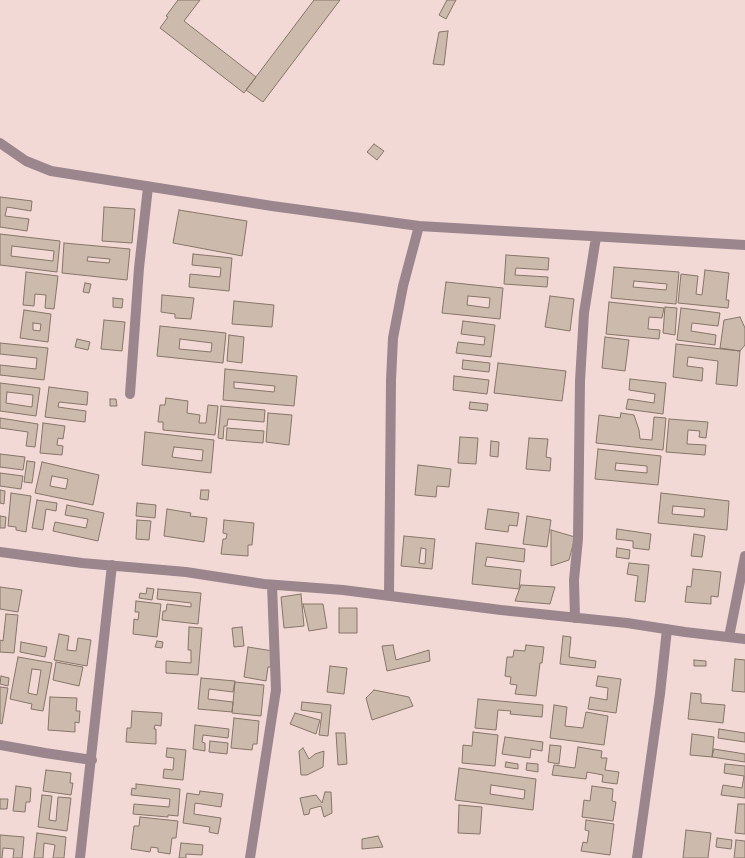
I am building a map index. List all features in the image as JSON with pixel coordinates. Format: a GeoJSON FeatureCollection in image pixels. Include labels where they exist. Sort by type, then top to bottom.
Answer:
{"type":"FeatureCollection","features":[{"type":"Feature","properties":{"kind":"street"},"geometry":{"type":"LineString","coordinates":[[0,143],[26,161],[51,171],[272,206],[419,226],[745,245]]}},
{"type":"Feature","properties":{"kind":"street"},"geometry":{"type":"LineString","coordinates":[[130,394],[139,268],[148,187]]}},
{"type":"Feature","properties":{"kind":"street"},"geometry":{"type":"LineString","coordinates":[[389,596],[391,388],[393,338],[403,286],[419,226]]}},
{"type":"Feature","properties":{"kind":"street"},"geometry":{"type":"LineString","coordinates":[[575,618],[574,580],[578,539],[580,374],[584,313],[596,236]]}},
{"type":"Feature","properties":{"kind":"street"},"geometry":{"type":"LineString","coordinates":[[0,552],[112,566],[186,572],[272,585],[343,590],[745,638]]}},
{"type":"Feature","properties":{"kind":"street"},"geometry":{"type":"LineString","coordinates":[[729,637],[745,556]]}},
{"type":"Feature","properties":{"kind":"street"},"geometry":{"type":"LineString","coordinates":[[80,858],[92,760],[112,566]]}},
{"type":"Feature","properties":{"kind":"street"},"geometry":{"type":"LineString","coordinates":[[250,858],[276,690],[272,585]]}},
{"type":"Feature","properties":{"kind":"street"},"geometry":{"type":"LineString","coordinates":[[637,858],[660,694],[667,629]]}},
{"type":"Feature","properties":{"kind":"street"},"geometry":{"type":"LineString","coordinates":[[0,745],[92,760]]}},
{"type":"Feature","properties":{"kind":"building"},"geometry":{"type":"Polygon","coordinates":[[[178,0],[200,0],[184,21],[256,77],[244,93],[160,28],[168,17],[166,16],[178,0]]]}},
{"type":"Feature","properties":{"kind":"building"},"geometry":{"type":"Polygon","coordinates":[[[314,0],[340,0],[263,102],[246,90],[314,0]]]}},
{"type":"Feature","properties":{"kind":"building"},"geometry":{"type":"Polygon","coordinates":[[[447,0],[456,0],[446,19],[439,15],[447,0]]]}},
{"type":"Feature","properties":{"kind":"building"},"geometry":{"type":"Polygon","coordinates":[[[448,31],[444,65],[433,64],[439,32],[448,31]]]}},
{"type":"Feature","properties":{"kind":"building"},"geometry":{"type":"Polygon","coordinates":[[[374,144],[384,151],[377,160],[367,152],[374,144]]]}},
{"type":"Feature","properties":{"kind":"building"},"geometry":{"type":"Polygon","coordinates":[[[0,197],[32,201],[31,211],[7,207],[5,216],[29,219],[27,231],[0,227],[0,197]]]}},
{"type":"Feature","properties":{"kind":"building"},"geometry":{"type":"Polygon","coordinates":[[[104,207],[135,209],[132,243],[102,241],[104,207]]]}},
{"type":"Feature","properties":{"kind":"building"},"geometry":{"type":"Polygon","coordinates":[[[179,210],[247,221],[242,256],[173,243],[179,210]]]}},
{"type":"Feature","properties":{"kind":"building"},"geometry":{"type":"Polygon","coordinates":[[[0,234],[60,241],[57,272],[0,265],[0,234]],[[12,246],[11,256],[53,261],[54,251],[12,246]]]}},
{"type":"Feature","properties":{"kind":"building"},"geometry":{"type":"Polygon","coordinates":[[[64,243],[130,249],[127,280],[62,273],[64,243]],[[88,257],[87,261],[109,263],[110,259],[88,257]]]}},
{"type":"Feature","properties":{"kind":"building"},"geometry":{"type":"Polygon","coordinates":[[[193,254],[232,258],[229,291],[189,287],[190,274],[220,277],[221,268],[192,265],[193,254]]]}},
{"type":"Feature","properties":{"kind":"building"},"geometry":{"type":"Polygon","coordinates":[[[506,255],[549,258],[548,270],[516,268],[515,275],[548,277],[547,287],[504,284],[506,255]]]}},
{"type":"Feature","properties":{"kind":"building"},"geometry":{"type":"Polygon","coordinates":[[[614,267],[679,272],[676,304],[611,298],[614,267]],[[634,281],[633,287],[666,290],[667,284],[634,281]]]}},
{"type":"Feature","properties":{"kind":"building"},"geometry":{"type":"Polygon","coordinates":[[[705,270],[729,273],[726,300],[729,300],[728,308],[678,303],[681,274],[698,276],[696,294],[702,295],[705,270]]]}},
{"type":"Feature","properties":{"kind":"building"},"geometry":{"type":"Polygon","coordinates":[[[26,272],[58,276],[54,309],[45,308],[46,295],[35,294],[34,306],[23,305],[26,272]]]}},
{"type":"Feature","properties":{"kind":"building"},"geometry":{"type":"Polygon","coordinates":[[[446,282],[503,288],[500,319],[442,313],[446,282]],[[468,296],[467,305],[489,308],[490,298],[468,296]]]}},
{"type":"Feature","properties":{"kind":"building"},"geometry":{"type":"Polygon","coordinates":[[[85,283],[91,284],[89,293],[83,292],[85,283]]]}},
{"type":"Feature","properties":{"kind":"building"},"geometry":{"type":"Polygon","coordinates":[[[162,295],[194,298],[191,319],[175,318],[175,314],[161,312],[162,295]]]}},
{"type":"Feature","properties":{"kind":"building"},"geometry":{"type":"Polygon","coordinates":[[[550,296],[574,299],[570,331],[545,327],[550,296]]]}},
{"type":"Feature","properties":{"kind":"building"},"geometry":{"type":"Polygon","coordinates":[[[113,298],[123,299],[122,308],[113,307],[113,298]]]}},
{"type":"Feature","properties":{"kind":"building"},"geometry":{"type":"Polygon","coordinates":[[[234,301],[274,305],[272,327],[232,324],[234,301]]]}},
{"type":"Feature","properties":{"kind":"building"},"geometry":{"type":"Polygon","coordinates":[[[609,302],[664,308],[662,318],[649,317],[648,329],[660,330],[659,339],[606,334],[609,302]]]}},
{"type":"Feature","properties":{"kind":"building"},"geometry":{"type":"Polygon","coordinates":[[[665,307],[677,308],[675,335],[663,333],[665,307]]]}},
{"type":"Feature","properties":{"kind":"building"},"geometry":{"type":"Polygon","coordinates":[[[681,308],[720,313],[718,326],[692,323],[691,331],[716,335],[715,345],[677,340],[681,308]]]}},
{"type":"Feature","properties":{"kind":"building"},"geometry":{"type":"Polygon","coordinates":[[[24,310],[51,314],[48,342],[20,338],[24,310]],[[33,323],[33,330],[40,331],[41,324],[33,323]]]}},
{"type":"Feature","properties":{"kind":"building"},"geometry":{"type":"Polygon","coordinates":[[[740,317],[745,328],[745,345],[740,351],[720,348],[724,320],[740,317]]]}},
{"type":"Feature","properties":{"kind":"building"},"geometry":{"type":"Polygon","coordinates":[[[104,320],[125,322],[122,351],[101,349],[104,320]]]}},
{"type":"Feature","properties":{"kind":"building"},"geometry":{"type":"Polygon","coordinates":[[[463,321],[495,325],[491,357],[456,353],[458,342],[484,345],[485,337],[461,334],[463,321]]]}},
{"type":"Feature","properties":{"kind":"building"},"geometry":{"type":"Polygon","coordinates":[[[160,326],[226,333],[223,363],[157,356],[160,326]],[[180,339],[179,349],[211,352],[212,343],[180,339]]]}},
{"type":"Feature","properties":{"kind":"building"},"geometry":{"type":"Polygon","coordinates":[[[229,335],[244,337],[242,363],[227,361],[229,335]]]}},
{"type":"Feature","properties":{"kind":"building"},"geometry":{"type":"Polygon","coordinates":[[[605,337],[629,340],[625,371],[602,368],[605,337]]]}},
{"type":"Feature","properties":{"kind":"building"},"geometry":{"type":"Polygon","coordinates":[[[77,339],[90,342],[88,350],[75,347],[77,339]]]}},
{"type":"Feature","properties":{"kind":"building"},"geometry":{"type":"Polygon","coordinates":[[[0,343],[48,348],[44,380],[0,375],[0,365],[36,369],[37,358],[0,354],[0,343]]]}},
{"type":"Feature","properties":{"kind":"building"},"geometry":{"type":"Polygon","coordinates":[[[676,344],[740,351],[737,386],[716,384],[718,361],[688,357],[687,366],[703,368],[702,381],[673,377],[676,344]]]}},
{"type":"Feature","properties":{"kind":"building"},"geometry":{"type":"Polygon","coordinates":[[[463,360],[490,363],[489,372],[462,369],[463,360]]]}},
{"type":"Feature","properties":{"kind":"building"},"geometry":{"type":"Polygon","coordinates":[[[498,363],[566,371],[562,401],[494,393],[498,363]]]}},
{"type":"Feature","properties":{"kind":"building"},"geometry":{"type":"Polygon","coordinates":[[[225,369],[297,376],[294,406],[223,400],[225,369]],[[234,382],[234,388],[274,392],[275,386],[234,382]]]}},
{"type":"Feature","properties":{"kind":"building"},"geometry":{"type":"Polygon","coordinates":[[[454,376],[489,380],[487,394],[453,390],[454,376]]]}},
{"type":"Feature","properties":{"kind":"building"},"geometry":{"type":"Polygon","coordinates":[[[630,379],[666,383],[663,414],[626,409],[628,399],[654,403],[655,394],[629,390],[630,379]]]}},
{"type":"Feature","properties":{"kind":"building"},"geometry":{"type":"Polygon","coordinates":[[[0,383],[40,388],[36,416],[0,411],[0,383]],[[7,392],[6,403],[32,407],[33,395],[7,392]]]}},
{"type":"Feature","properties":{"kind":"building"},"geometry":{"type":"Polygon","coordinates":[[[49,387],[88,392],[87,405],[59,402],[58,407],[86,411],[85,422],[45,417],[49,387]]]}},
{"type":"Feature","properties":{"kind":"building"},"geometry":{"type":"Polygon","coordinates":[[[166,398],[188,401],[187,413],[200,415],[199,423],[206,423],[208,405],[218,406],[215,435],[163,430],[163,422],[158,422],[160,405],[165,405],[166,398]]]}},
{"type":"Feature","properties":{"kind":"building"},"geometry":{"type":"Polygon","coordinates":[[[110,399],[116,399],[117,406],[110,406],[110,399]]]}},
{"type":"Feature","properties":{"kind":"building"},"geometry":{"type":"Polygon","coordinates":[[[470,402],[488,404],[487,411],[469,409],[470,402]]]}},
{"type":"Feature","properties":{"kind":"building"},"geometry":{"type":"Polygon","coordinates":[[[221,406],[265,410],[264,422],[228,419],[227,426],[224,426],[223,439],[218,438],[221,406]]]}},
{"type":"Feature","properties":{"kind":"building"},"geometry":{"type":"Polygon","coordinates":[[[268,413],[292,415],[289,445],[266,442],[268,413]]]}},
{"type":"Feature","properties":{"kind":"building"},"geometry":{"type":"Polygon","coordinates":[[[621,413],[634,415],[639,430],[640,439],[652,440],[654,417],[666,418],[663,450],[596,443],[599,415],[620,418],[621,413]]]}},
{"type":"Feature","properties":{"kind":"building"},"geometry":{"type":"Polygon","coordinates":[[[0,418],[38,424],[35,447],[26,446],[28,432],[0,428],[0,418]]]}},
{"type":"Feature","properties":{"kind":"building"},"geometry":{"type":"Polygon","coordinates":[[[669,419],[708,422],[706,438],[699,437],[700,431],[688,430],[687,444],[706,445],[705,455],[666,452],[669,419]]]}},
{"type":"Feature","properties":{"kind":"building"},"geometry":{"type":"Polygon","coordinates":[[[43,423],[65,426],[63,439],[58,438],[57,445],[63,446],[62,455],[40,453],[43,423]]]}},
{"type":"Feature","properties":{"kind":"building"},"geometry":{"type":"Polygon","coordinates":[[[227,428],[264,431],[263,443],[226,440],[227,428]]]}},
{"type":"Feature","properties":{"kind":"building"},"geometry":{"type":"Polygon","coordinates":[[[145,432],[214,440],[211,473],[142,465],[145,432]],[[174,447],[172,457],[202,461],[203,450],[174,447]]]}},
{"type":"Feature","properties":{"kind":"building"},"geometry":{"type":"Polygon","coordinates":[[[460,437],[478,438],[476,464],[458,463],[460,437]]]}},
{"type":"Feature","properties":{"kind":"building"},"geometry":{"type":"Polygon","coordinates":[[[529,438],[548,439],[546,457],[551,458],[550,471],[526,469],[529,438]]]}},
{"type":"Feature","properties":{"kind":"building"},"geometry":{"type":"Polygon","coordinates":[[[491,441],[499,442],[498,457],[490,456],[491,441]]]}},
{"type":"Feature","properties":{"kind":"building"},"geometry":{"type":"Polygon","coordinates":[[[598,449],[661,456],[658,485],[595,479],[598,449]],[[616,463],[615,470],[647,473],[647,466],[616,463]]]}},
{"type":"Feature","properties":{"kind":"building"},"geometry":{"type":"Polygon","coordinates":[[[0,454],[25,457],[23,470],[0,467],[0,454]]]}},
{"type":"Feature","properties":{"kind":"building"},"geometry":{"type":"Polygon","coordinates":[[[27,461],[35,462],[32,483],[24,482],[27,461]]]}},
{"type":"Feature","properties":{"kind":"building"},"geometry":{"type":"Polygon","coordinates":[[[42,462],[99,475],[93,505],[35,493],[42,462]],[[52,476],[50,486],[66,489],[68,479],[52,476]]]}},
{"type":"Feature","properties":{"kind":"building"},"geometry":{"type":"Polygon","coordinates":[[[418,465],[451,469],[449,487],[437,486],[436,497],[415,495],[418,465]]]}},
{"type":"Feature","properties":{"kind":"building"},"geometry":{"type":"Polygon","coordinates":[[[0,473],[23,476],[21,489],[0,486],[0,473]]]}},
{"type":"Feature","properties":{"kind":"building"},"geometry":{"type":"Polygon","coordinates":[[[0,490],[5,491],[4,504],[0,503],[0,490]]]}},
{"type":"Feature","properties":{"kind":"building"},"geometry":{"type":"Polygon","coordinates":[[[201,490],[209,490],[208,500],[200,499],[201,490]]]}},
{"type":"Feature","properties":{"kind":"building"},"geometry":{"type":"Polygon","coordinates":[[[11,493],[31,496],[26,532],[16,530],[16,527],[8,526],[11,493]]]}},
{"type":"Feature","properties":{"kind":"building"},"geometry":{"type":"Polygon","coordinates":[[[661,493],[729,501],[727,530],[658,523],[661,493]],[[673,506],[672,514],[704,517],[705,509],[673,506]]]}},
{"type":"Feature","properties":{"kind":"building"},"geometry":{"type":"Polygon","coordinates":[[[37,500],[57,503],[56,511],[46,509],[43,530],[32,528],[37,500]]]}},
{"type":"Feature","properties":{"kind":"building"},"geometry":{"type":"Polygon","coordinates":[[[137,503],[156,505],[155,518],[136,516],[137,503]]]}},
{"type":"Feature","properties":{"kind":"building"},"geometry":{"type":"Polygon","coordinates":[[[67,505],[104,513],[98,541],[53,531],[55,522],[86,528],[88,519],[65,515],[67,505]]]}},
{"type":"Feature","properties":{"kind":"building"},"geometry":{"type":"Polygon","coordinates":[[[167,509],[191,513],[190,516],[207,518],[204,542],[164,536],[167,509]]]}},
{"type":"Feature","properties":{"kind":"building"},"geometry":{"type":"Polygon","coordinates":[[[488,509],[519,513],[517,526],[509,525],[508,532],[485,529],[488,509]]]}},
{"type":"Feature","properties":{"kind":"building"},"geometry":{"type":"Polygon","coordinates":[[[0,516],[6,517],[5,528],[0,528],[0,516]]]}},
{"type":"Feature","properties":{"kind":"building"},"geometry":{"type":"Polygon","coordinates":[[[527,516],[551,520],[547,547],[523,544],[527,516]]]}},
{"type":"Feature","properties":{"kind":"building"},"geometry":{"type":"Polygon","coordinates":[[[137,520],[151,521],[149,540],[136,539],[137,520]]]}},
{"type":"Feature","properties":{"kind":"building"},"geometry":{"type":"Polygon","coordinates":[[[224,520],[254,523],[252,545],[248,545],[248,556],[221,554],[223,539],[226,539],[227,534],[223,533],[224,520]]]}},
{"type":"Feature","properties":{"kind":"building"},"geometry":{"type":"Polygon","coordinates":[[[617,529],[651,534],[649,550],[633,548],[633,541],[616,539],[617,529]]]}},
{"type":"Feature","properties":{"kind":"building"},"geometry":{"type":"Polygon","coordinates":[[[551,530],[575,537],[569,560],[551,566],[551,530]]]}},
{"type":"Feature","properties":{"kind":"building"},"geometry":{"type":"Polygon","coordinates":[[[694,534],[705,536],[702,557],[691,556],[694,534]]]}},
{"type":"Feature","properties":{"kind":"building"},"geometry":{"type":"Polygon","coordinates":[[[404,536],[435,539],[432,569],[401,566],[404,536]],[[421,548],[419,563],[425,564],[426,549],[421,548]]]}},
{"type":"Feature","properties":{"kind":"building"},"geometry":{"type":"Polygon","coordinates":[[[476,543],[525,549],[524,562],[487,557],[485,566],[521,570],[519,589],[472,584],[476,543]]]}},
{"type":"Feature","properties":{"kind":"building"},"geometry":{"type":"Polygon","coordinates":[[[617,548],[630,550],[629,559],[616,557],[617,548]]]}},
{"type":"Feature","properties":{"kind":"building"},"geometry":{"type":"Polygon","coordinates":[[[629,563],[649,565],[645,602],[635,601],[638,576],[627,574],[629,563]]]}},
{"type":"Feature","properties":{"kind":"building"},"geometry":{"type":"Polygon","coordinates":[[[693,569],[721,572],[718,597],[711,596],[711,604],[685,602],[687,586],[691,587],[693,569]]]}},
{"type":"Feature","properties":{"kind":"building"},"geometry":{"type":"Polygon","coordinates":[[[521,585],[555,587],[550,604],[515,601],[521,585]]]}},
{"type":"Feature","properties":{"kind":"building"},"geometry":{"type":"Polygon","coordinates":[[[0,587],[22,590],[18,612],[0,609],[0,587]]]}},
{"type":"Feature","properties":{"kind":"building"},"geometry":{"type":"Polygon","coordinates":[[[147,588],[154,589],[152,600],[139,598],[140,593],[146,594],[147,588]]]}},
{"type":"Feature","properties":{"kind":"building"},"geometry":{"type":"Polygon","coordinates":[[[158,589],[201,593],[198,624],[162,620],[163,611],[166,611],[167,604],[191,607],[191,603],[157,599],[158,589]]]}},
{"type":"Feature","properties":{"kind":"building"},"geometry":{"type":"Polygon","coordinates":[[[301,594],[304,626],[284,628],[281,597],[301,594]]]}},
{"type":"Feature","properties":{"kind":"building"},"geometry":{"type":"Polygon","coordinates":[[[136,601],[161,604],[157,637],[133,634],[134,619],[138,620],[139,612],[135,612],[136,601]]]}},
{"type":"Feature","properties":{"kind":"building"},"geometry":{"type":"Polygon","coordinates":[[[303,604],[323,604],[327,628],[309,631],[303,604]]]}},
{"type":"Feature","properties":{"kind":"building"},"geometry":{"type":"Polygon","coordinates":[[[339,608],[357,608],[357,633],[339,633],[339,608]]]}},
{"type":"Feature","properties":{"kind":"building"},"geometry":{"type":"Polygon","coordinates":[[[6,614],[18,615],[14,653],[0,652],[0,640],[3,641],[6,614]]]}},
{"type":"Feature","properties":{"kind":"building"},"geometry":{"type":"Polygon","coordinates":[[[189,627],[202,628],[198,675],[166,673],[166,661],[191,663],[191,650],[188,650],[189,627]]]}},
{"type":"Feature","properties":{"kind":"building"},"geometry":{"type":"Polygon","coordinates":[[[242,627],[244,646],[234,647],[232,628],[242,627]]]}},
{"type":"Feature","properties":{"kind":"building"},"geometry":{"type":"Polygon","coordinates":[[[59,634],[69,636],[67,650],[76,651],[78,638],[91,640],[87,666],[54,660],[59,634]]]}},
{"type":"Feature","properties":{"kind":"building"},"geometry":{"type":"Polygon","coordinates":[[[563,636],[571,637],[569,657],[596,661],[595,668],[560,664],[563,636]]]}},
{"type":"Feature","properties":{"kind":"building"},"geometry":{"type":"Polygon","coordinates":[[[157,641],[163,642],[162,648],[155,647],[157,641]]]}},
{"type":"Feature","properties":{"kind":"building"},"geometry":{"type":"Polygon","coordinates":[[[21,642],[47,647],[45,657],[20,652],[21,642]]]}},
{"type":"Feature","properties":{"kind":"building"},"geometry":{"type":"Polygon","coordinates":[[[393,645],[396,660],[429,650],[430,661],[387,671],[382,646],[393,645]]]}},
{"type":"Feature","properties":{"kind":"building"},"geometry":{"type":"Polygon","coordinates":[[[526,645],[544,647],[542,663],[540,663],[536,696],[515,694],[517,685],[510,684],[511,677],[505,676],[507,657],[513,657],[514,650],[525,651],[526,645]]]}},
{"type":"Feature","properties":{"kind":"building"},"geometry":{"type":"Polygon","coordinates":[[[248,647],[273,651],[271,667],[268,667],[266,681],[244,677],[248,647]]]}},
{"type":"Feature","properties":{"kind":"building"},"geometry":{"type":"Polygon","coordinates":[[[18,657],[52,663],[43,711],[31,709],[32,704],[10,699],[18,657]],[[32,669],[28,693],[37,695],[41,670],[32,669]]]}},
{"type":"Feature","properties":{"kind":"building"},"geometry":{"type":"Polygon","coordinates":[[[735,659],[745,660],[745,692],[732,691],[735,659]]]}},
{"type":"Feature","properties":{"kind":"building"},"geometry":{"type":"Polygon","coordinates":[[[694,660],[706,661],[706,666],[694,666],[694,660]]]}},
{"type":"Feature","properties":{"kind":"building"},"geometry":{"type":"Polygon","coordinates":[[[56,662],[83,667],[79,686],[53,680],[56,662]]]}},
{"type":"Feature","properties":{"kind":"building"},"geometry":{"type":"Polygon","coordinates":[[[330,666],[347,668],[344,694],[327,692],[330,666]]]}},
{"type":"Feature","properties":{"kind":"building"},"geometry":{"type":"Polygon","coordinates":[[[1,676],[9,678],[8,686],[0,684],[1,676]]]}},
{"type":"Feature","properties":{"kind":"building"},"geometry":{"type":"Polygon","coordinates":[[[598,676],[621,679],[616,713],[588,709],[590,697],[607,700],[608,688],[596,686],[598,676]]]}},
{"type":"Feature","properties":{"kind":"building"},"geometry":{"type":"Polygon","coordinates":[[[201,678],[235,681],[233,692],[209,689],[208,699],[233,702],[232,712],[198,709],[201,678]]]}},
{"type":"Feature","properties":{"kind":"building"},"geometry":{"type":"Polygon","coordinates":[[[235,682],[264,685],[261,716],[232,713],[235,682]]]}},
{"type":"Feature","properties":{"kind":"building"},"geometry":{"type":"Polygon","coordinates":[[[0,687],[8,688],[2,724],[0,723],[0,687]]]}},
{"type":"Feature","properties":{"kind":"building"},"geometry":{"type":"Polygon","coordinates":[[[374,690],[409,697],[413,706],[372,720],[366,698],[374,690]]]}},
{"type":"Feature","properties":{"kind":"building"},"geometry":{"type":"Polygon","coordinates":[[[691,693],[701,694],[701,703],[725,705],[723,723],[688,719],[691,693]]]}},
{"type":"Feature","properties":{"kind":"building"},"geometry":{"type":"Polygon","coordinates":[[[50,697],[77,698],[76,711],[80,711],[79,723],[75,722],[75,732],[48,730],[50,697]]]}},
{"type":"Feature","properties":{"kind":"building"},"geometry":{"type":"Polygon","coordinates":[[[478,699],[543,705],[542,717],[510,714],[511,711],[498,710],[496,730],[475,728],[478,699]]]}},
{"type":"Feature","properties":{"kind":"building"},"geometry":{"type":"Polygon","coordinates":[[[302,702],[331,705],[328,736],[319,735],[322,713],[301,710],[302,702]]]}},
{"type":"Feature","properties":{"kind":"building"},"geometry":{"type":"Polygon","coordinates":[[[554,705],[567,707],[565,726],[583,728],[586,712],[608,716],[604,745],[550,738],[554,705]]]}},
{"type":"Feature","properties":{"kind":"building"},"geometry":{"type":"Polygon","coordinates":[[[132,711],[162,713],[161,726],[155,725],[154,729],[156,729],[156,744],[126,742],[127,728],[131,728],[132,711]]]}},
{"type":"Feature","properties":{"kind":"building"},"geometry":{"type":"Polygon","coordinates":[[[295,713],[320,720],[316,734],[290,724],[295,713]]]}},
{"type":"Feature","properties":{"kind":"building"},"geometry":{"type":"Polygon","coordinates":[[[234,718],[259,721],[257,744],[253,744],[252,750],[231,748],[234,718]]]}},
{"type":"Feature","properties":{"kind":"building"},"geometry":{"type":"Polygon","coordinates":[[[195,725],[229,729],[228,738],[203,735],[202,742],[205,743],[205,751],[193,749],[195,725]]]}},
{"type":"Feature","properties":{"kind":"building"},"geometry":{"type":"Polygon","coordinates":[[[719,729],[745,733],[745,742],[718,738],[719,729]]]}},
{"type":"Feature","properties":{"kind":"building"},"geometry":{"type":"Polygon","coordinates":[[[473,732],[498,735],[495,766],[462,763],[463,745],[472,746],[473,732]]]}},
{"type":"Feature","properties":{"kind":"building"},"geometry":{"type":"Polygon","coordinates":[[[336,733],[345,733],[347,764],[338,765],[336,733]]]}},
{"type":"Feature","properties":{"kind":"building"},"geometry":{"type":"Polygon","coordinates":[[[692,734],[714,737],[712,757],[690,755],[692,734]]]}},
{"type":"Feature","properties":{"kind":"building"},"geometry":{"type":"Polygon","coordinates":[[[505,737],[543,742],[542,751],[531,749],[530,758],[502,754],[505,737]]]}},
{"type":"Feature","properties":{"kind":"building"},"geometry":{"type":"Polygon","coordinates":[[[210,741],[228,743],[227,754],[209,752],[210,741]]]}},
{"type":"Feature","properties":{"kind":"building"},"geometry":{"type":"Polygon","coordinates":[[[550,745],[561,746],[559,764],[548,762],[550,745]]]}},
{"type":"Feature","properties":{"kind":"building"},"geometry":{"type":"Polygon","coordinates":[[[578,747],[602,751],[601,758],[607,758],[605,770],[619,772],[617,784],[602,782],[603,775],[587,772],[586,779],[552,775],[554,765],[575,768],[578,747]]]}},
{"type":"Feature","properties":{"kind":"building"},"geometry":{"type":"Polygon","coordinates":[[[167,748],[186,750],[183,780],[163,778],[164,769],[173,770],[174,758],[166,757],[167,748]]]}},
{"type":"Feature","properties":{"kind":"building"},"geometry":{"type":"Polygon","coordinates":[[[303,748],[309,759],[315,754],[324,751],[323,767],[307,775],[301,775],[299,751],[303,748]]]}},
{"type":"Feature","properties":{"kind":"building"},"geometry":{"type":"Polygon","coordinates":[[[714,749],[745,754],[745,762],[712,757],[714,749]]]}},
{"type":"Feature","properties":{"kind":"building"},"geometry":{"type":"Polygon","coordinates":[[[506,762],[518,764],[518,769],[505,767],[506,762]]]}},
{"type":"Feature","properties":{"kind":"building"},"geometry":{"type":"Polygon","coordinates":[[[527,763],[538,764],[538,772],[526,770],[527,763]]]}},
{"type":"Feature","properties":{"kind":"building"},"geometry":{"type":"Polygon","coordinates":[[[725,764],[745,766],[745,798],[721,795],[723,785],[742,788],[744,776],[724,773],[725,764]]]}},
{"type":"Feature","properties":{"kind":"building"},"geometry":{"type":"Polygon","coordinates":[[[459,768],[536,779],[533,810],[455,800],[459,768]],[[491,785],[490,794],[524,799],[525,790],[491,785]]]}},
{"type":"Feature","properties":{"kind":"building"},"geometry":{"type":"Polygon","coordinates":[[[46,770],[71,773],[70,783],[73,783],[71,795],[43,791],[46,770]]]}},
{"type":"Feature","properties":{"kind":"building"},"geometry":{"type":"Polygon","coordinates":[[[136,784],[180,789],[178,816],[168,815],[168,817],[133,814],[134,804],[169,807],[170,799],[131,795],[132,788],[136,789],[136,784]]]}},
{"type":"Feature","properties":{"kind":"building"},"geometry":{"type":"Polygon","coordinates":[[[16,786],[31,788],[30,802],[26,802],[25,812],[13,811],[16,786]]]}},
{"type":"Feature","properties":{"kind":"building"},"geometry":{"type":"Polygon","coordinates":[[[592,786],[613,789],[612,801],[616,802],[613,821],[582,817],[584,800],[590,801],[592,786]]]}},
{"type":"Feature","properties":{"kind":"building"},"geometry":{"type":"Polygon","coordinates":[[[200,791],[223,794],[221,807],[195,803],[194,814],[221,818],[218,834],[209,832],[210,827],[183,823],[187,793],[199,795],[200,791]]]}},
{"type":"Feature","properties":{"kind":"building"},"geometry":{"type":"Polygon","coordinates":[[[325,792],[331,792],[332,813],[324,817],[321,806],[310,809],[309,814],[304,815],[300,798],[316,795],[322,803],[325,792]]]}},
{"type":"Feature","properties":{"kind":"building"},"geometry":{"type":"Polygon","coordinates":[[[42,795],[52,796],[49,820],[56,821],[58,797],[71,798],[67,831],[38,827],[42,795]]]}},
{"type":"Feature","properties":{"kind":"building"},"geometry":{"type":"Polygon","coordinates":[[[0,799],[8,799],[7,809],[0,809],[0,799]]]}},
{"type":"Feature","properties":{"kind":"building"},"geometry":{"type":"Polygon","coordinates":[[[738,804],[745,804],[745,834],[735,833],[738,804]]]}},
{"type":"Feature","properties":{"kind":"building"},"geometry":{"type":"Polygon","coordinates":[[[459,805],[482,807],[480,834],[458,833],[459,805]]]}},
{"type":"Feature","properties":{"kind":"building"},"geometry":{"type":"Polygon","coordinates":[[[140,817],[178,821],[176,838],[172,838],[170,854],[158,852],[158,848],[151,847],[150,852],[131,849],[134,826],[139,826],[140,817]]]}},
{"type":"Feature","properties":{"kind":"building"},"geometry":{"type":"Polygon","coordinates":[[[586,820],[614,824],[610,855],[581,851],[583,842],[587,843],[589,831],[585,830],[586,820]]]}},
{"type":"Feature","properties":{"kind":"building"},"geometry":{"type":"Polygon","coordinates":[[[686,830],[711,833],[708,858],[683,858],[686,830]]]}},
{"type":"Feature","properties":{"kind":"building"},"geometry":{"type":"Polygon","coordinates":[[[37,833],[66,837],[64,858],[53,858],[55,845],[44,843],[43,858],[34,858],[37,833]]]}},
{"type":"Feature","properties":{"kind":"building"},"geometry":{"type":"Polygon","coordinates":[[[0,835],[24,837],[22,858],[13,858],[14,849],[3,848],[2,858],[0,858],[0,835]]]}},
{"type":"Feature","properties":{"kind":"building"},"geometry":{"type":"Polygon","coordinates":[[[378,836],[383,847],[362,849],[362,839],[378,836]]]}},
{"type":"Feature","properties":{"kind":"building"},"geometry":{"type":"Polygon","coordinates":[[[717,838],[732,840],[731,849],[716,847],[717,838]]]}},
{"type":"Feature","properties":{"kind":"building"},"geometry":{"type":"Polygon","coordinates":[[[736,840],[745,841],[745,858],[734,858],[736,840]]]}},
{"type":"Feature","properties":{"kind":"building"},"geometry":{"type":"Polygon","coordinates":[[[181,843],[203,845],[202,855],[186,854],[186,858],[179,858],[181,843]]]}}]}
